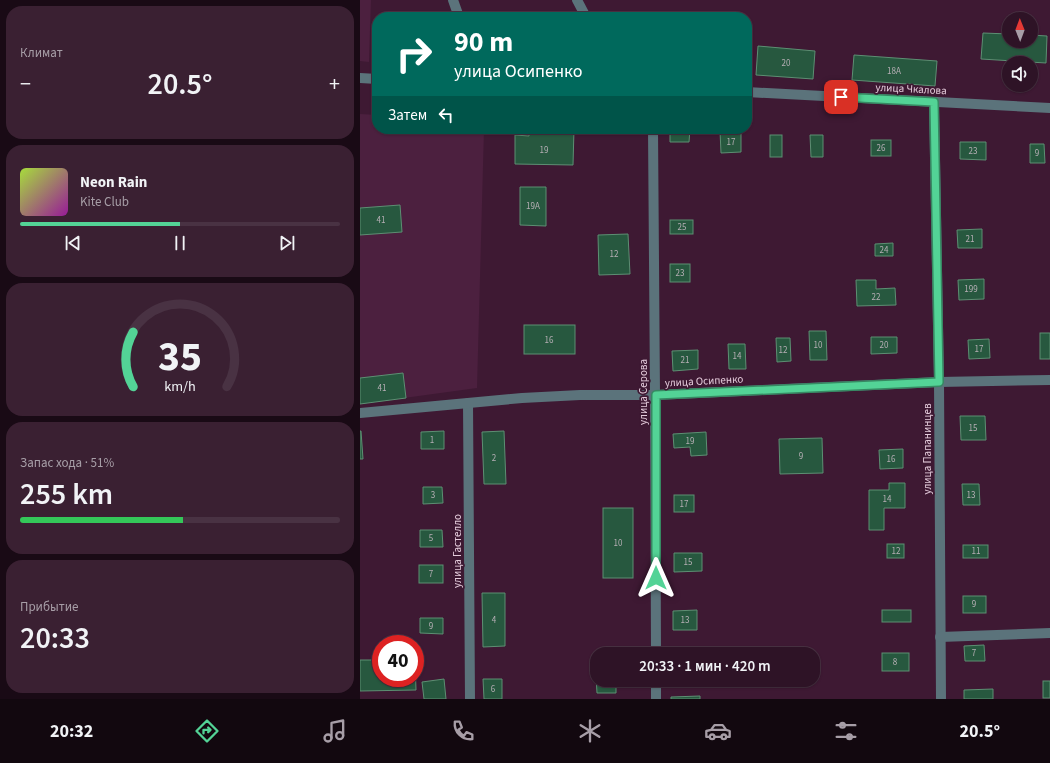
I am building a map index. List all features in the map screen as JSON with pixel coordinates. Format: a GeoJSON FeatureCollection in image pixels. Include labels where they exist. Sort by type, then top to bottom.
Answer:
{"type":"FeatureCollection","features":[{"type":"Feature","properties":{"kind":"street"},"geometry":{"type":"LineString","coordinates":[[453,0],[457,12]]}},
{"type":"Feature","properties":{"kind":"street"},"geometry":{"type":"LineString","coordinates":[[577,0],[583,12]]}},
{"type":"Feature","properties":{"kind":"street"},"geometry":{"type":"LineString","coordinates":[[360,78],[372,79]]}},
{"type":"Feature","properties":{"kind":"street","name":"улица Чкалова"},"geometry":{"type":"LineString","coordinates":[[752,92],[1050,108]]}},
{"type":"Feature","properties":{"kind":"street","name":"улица Папанинцев"},"geometry":{"type":"LineString","coordinates":[[934,102],[939,382],[941,699]]}},
{"type":"Feature","properties":{"kind":"street","name":"улица Серова"},"geometry":{"type":"LineString","coordinates":[[652,134],[656,395],[656,647]]}},
{"type":"Feature","properties":{"kind":"street","name":"улица Осипенко"},"geometry":{"type":"LineString","coordinates":[[360,413],[580,395],[656,395],[939,382],[1050,380]]}},
{"type":"Feature","properties":{"kind":"street","name":"улица Гастелло"},"geometry":{"type":"LineString","coordinates":[[468,403],[470,699]]}},
{"type":"Feature","properties":{"kind":"street"},"geometry":{"type":"LineString","coordinates":[[940,637],[1050,633]]}},
{"type":"Feature","properties":{"kind":"street"},"geometry":{"type":"LineString","coordinates":[[656,687],[656,699]]}},
{"type":"Feature","properties":{"kind":"shaded area"},"geometry":{"type":"Polygon","coordinates":[[[360,0],[371,0],[369,62],[360,61],[360,0]]]}},
{"type":"Feature","properties":{"kind":"shaded area"},"geometry":{"type":"Polygon","coordinates":[[[360,114],[372,115],[372,134],[484,134],[477,388],[360,404],[360,114]]]}},
{"type":"Feature","properties":{"kind":"building"},"geometry":{"type":"Polygon","coordinates":[[[983,33],[1002,34],[1002,48],[1038,48],[1038,35],[1047,36],[1046,63],[1038,63],[1038,56],[1002,56],[1002,60],[981,59],[983,33]]]}},
{"type":"Feature","properties":{"kind":"building"},"geometry":{"type":"Polygon","coordinates":[[[758,46],[815,51],[813,79],[756,75],[758,46]]]}},
{"type":"Feature","properties":{"kind":"building"},"geometry":{"type":"Polygon","coordinates":[[[854,55],[937,61],[935,86],[852,80],[854,55]]]}},
{"type":"Feature","properties":{"kind":"building"},"geometry":{"type":"Polygon","coordinates":[[[529,134],[574,134],[573,165],[515,164],[515,135],[529,136],[529,134]]]}},
{"type":"Feature","properties":{"kind":"building"},"geometry":{"type":"Polygon","coordinates":[[[670,134],[690,134],[689,142],[670,142],[670,134]]]}},
{"type":"Feature","properties":{"kind":"building"},"geometry":{"type":"Polygon","coordinates":[[[720,134],[741,134],[741,152],[721,153],[720,134]]]}},
{"type":"Feature","properties":{"kind":"building"},"geometry":{"type":"Polygon","coordinates":[[[770,135],[782,135],[782,157],[770,157],[770,135]]]}},
{"type":"Feature","properties":{"kind":"building"},"geometry":{"type":"Polygon","coordinates":[[[810,135],[823,135],[823,157],[811,157],[810,135]]]}},
{"type":"Feature","properties":{"kind":"building"},"geometry":{"type":"Polygon","coordinates":[[[871,140],[891,140],[891,156],[871,156],[871,140]]]}},
{"type":"Feature","properties":{"kind":"building"},"geometry":{"type":"Polygon","coordinates":[[[960,142],[986,142],[986,160],[960,159],[960,142]]]}},
{"type":"Feature","properties":{"kind":"building"},"geometry":{"type":"Polygon","coordinates":[[[1030,144],[1044,144],[1045,163],[1030,163],[1030,144]]]}},
{"type":"Feature","properties":{"kind":"building"},"geometry":{"type":"Polygon","coordinates":[[[520,187],[546,187],[546,226],[520,225],[520,187]]]}},
{"type":"Feature","properties":{"kind":"building"},"geometry":{"type":"Polygon","coordinates":[[[400,205],[402,232],[360,235],[360,208],[400,205]]]}},
{"type":"Feature","properties":{"kind":"building"},"geometry":{"type":"Polygon","coordinates":[[[670,220],[693,220],[693,234],[670,234],[670,220]]]}},
{"type":"Feature","properties":{"kind":"building"},"geometry":{"type":"Polygon","coordinates":[[[982,229],[982,248],[958,248],[957,230],[982,229]]]}},
{"type":"Feature","properties":{"kind":"building"},"geometry":{"type":"Polygon","coordinates":[[[628,234],[630,274],[599,275],[598,235],[628,234]]]}},
{"type":"Feature","properties":{"kind":"building"},"geometry":{"type":"Polygon","coordinates":[[[893,243],[893,256],[875,256],[875,244],[893,243]]]}},
{"type":"Feature","properties":{"kind":"building"},"geometry":{"type":"Polygon","coordinates":[[[670,264],[690,264],[690,282],[670,282],[670,264]]]}},
{"type":"Feature","properties":{"kind":"building"},"geometry":{"type":"Polygon","coordinates":[[[984,279],[984,299],[959,300],[958,280],[984,279]]]}},
{"type":"Feature","properties":{"kind":"building"},"geometry":{"type":"Polygon","coordinates":[[[856,280],[876,280],[876,289],[895,288],[896,305],[857,306],[856,280]]]}},
{"type":"Feature","properties":{"kind":"building"},"geometry":{"type":"Polygon","coordinates":[[[524,325],[575,325],[575,354],[524,354],[524,325]]]}},
{"type":"Feature","properties":{"kind":"building"},"geometry":{"type":"Polygon","coordinates":[[[809,331],[826,331],[827,360],[810,360],[809,331]]]}},
{"type":"Feature","properties":{"kind":"building"},"geometry":{"type":"Polygon","coordinates":[[[1040,333],[1050,333],[1050,359],[1040,359],[1040,333]]]}},
{"type":"Feature","properties":{"kind":"building"},"geometry":{"type":"Polygon","coordinates":[[[871,337],[897,337],[897,353],[871,354],[871,337]]]}},
{"type":"Feature","properties":{"kind":"building"},"geometry":{"type":"Polygon","coordinates":[[[776,338],[790,338],[791,361],[777,362],[776,338]]]}},
{"type":"Feature","properties":{"kind":"building"},"geometry":{"type":"Polygon","coordinates":[[[989,339],[990,358],[969,359],[968,340],[989,339]]]}},
{"type":"Feature","properties":{"kind":"building"},"geometry":{"type":"Polygon","coordinates":[[[728,344],[745,344],[746,369],[729,369],[728,344]]]}},
{"type":"Feature","properties":{"kind":"building"},"geometry":{"type":"Polygon","coordinates":[[[698,350],[698,369],[673,371],[672,351],[698,350]]]}},
{"type":"Feature","properties":{"kind":"building"},"geometry":{"type":"Polygon","coordinates":[[[403,373],[406,398],[360,404],[360,378],[403,373]]]}},
{"type":"Feature","properties":{"kind":"building"},"geometry":{"type":"Polygon","coordinates":[[[960,416],[985,416],[986,440],[961,440],[960,416]]]}},
{"type":"Feature","properties":{"kind":"building"},"geometry":{"type":"Polygon","coordinates":[[[361,431],[363,459],[360,459],[361,431]]]}},
{"type":"Feature","properties":{"kind":"building"},"geometry":{"type":"Polygon","coordinates":[[[444,431],[444,449],[421,449],[421,432],[444,431]]]}},
{"type":"Feature","properties":{"kind":"building"},"geometry":{"type":"Polygon","coordinates":[[[504,431],[506,484],[484,484],[482,432],[504,431]]]}},
{"type":"Feature","properties":{"kind":"building"},"geometry":{"type":"Polygon","coordinates":[[[706,432],[707,455],[691,456],[690,447],[674,448],[673,434],[706,432]]]}},
{"type":"Feature","properties":{"kind":"building"},"geometry":{"type":"Polygon","coordinates":[[[822,438],[823,473],[780,474],[779,439],[822,438]]]}},
{"type":"Feature","properties":{"kind":"building"},"geometry":{"type":"Polygon","coordinates":[[[903,449],[903,468],[880,469],[879,450],[903,449]]]}},
{"type":"Feature","properties":{"kind":"building"},"geometry":{"type":"Polygon","coordinates":[[[889,483],[905,483],[905,508],[884,508],[884,530],[869,530],[869,490],[889,490],[889,483]]]}},
{"type":"Feature","properties":{"kind":"building"},"geometry":{"type":"Polygon","coordinates":[[[962,484],[979,484],[980,505],[963,505],[962,484]]]}},
{"type":"Feature","properties":{"kind":"building"},"geometry":{"type":"Polygon","coordinates":[[[423,487],[442,487],[443,503],[423,504],[423,487]]]}},
{"type":"Feature","properties":{"kind":"building"},"geometry":{"type":"Polygon","coordinates":[[[674,495],[694,495],[694,512],[674,512],[674,495]]]}},
{"type":"Feature","properties":{"kind":"building"},"geometry":{"type":"Polygon","coordinates":[[[603,508],[633,508],[633,578],[603,578],[603,508]]]}},
{"type":"Feature","properties":{"kind":"building"},"geometry":{"type":"Polygon","coordinates":[[[420,530],[442,530],[443,547],[420,547],[420,530]]]}},
{"type":"Feature","properties":{"kind":"building"},"geometry":{"type":"Polygon","coordinates":[[[887,544],[904,544],[904,558],[887,558],[887,544]]]}},
{"type":"Feature","properties":{"kind":"building"},"geometry":{"type":"Polygon","coordinates":[[[963,545],[988,545],[988,558],[963,558],[963,545]]]}},
{"type":"Feature","properties":{"kind":"building"},"geometry":{"type":"Polygon","coordinates":[[[674,553],[702,553],[702,571],[674,572],[674,553]]]}},
{"type":"Feature","properties":{"kind":"building"},"geometry":{"type":"Polygon","coordinates":[[[419,565],[443,565],[443,583],[419,583],[419,565]]]}},
{"type":"Feature","properties":{"kind":"building"},"geometry":{"type":"Polygon","coordinates":[[[482,593],[505,593],[505,646],[483,647],[482,593]]]}},
{"type":"Feature","properties":{"kind":"building"},"geometry":{"type":"Polygon","coordinates":[[[963,596],[986,596],[986,613],[963,613],[963,596]]]}},
{"type":"Feature","properties":{"kind":"building"},"geometry":{"type":"Polygon","coordinates":[[[697,610],[697,630],[673,630],[673,611],[697,610]]]}},
{"type":"Feature","properties":{"kind":"building"},"geometry":{"type":"Polygon","coordinates":[[[882,610],[911,610],[911,622],[882,622],[882,610]]]}},
{"type":"Feature","properties":{"kind":"building"},"geometry":{"type":"Polygon","coordinates":[[[420,618],[443,618],[443,634],[420,633],[420,618]]]}},
{"type":"Feature","properties":{"kind":"building"},"geometry":{"type":"Polygon","coordinates":[[[984,645],[985,661],[965,661],[964,646],[984,645]]]}},
{"type":"Feature","properties":{"kind":"building"},"geometry":{"type":"Polygon","coordinates":[[[882,653],[909,653],[909,671],[882,671],[882,653]]]}},
{"type":"Feature","properties":{"kind":"building"},"geometry":{"type":"Polygon","coordinates":[[[360,660],[372,660],[372,687],[416,687],[416,690],[360,691],[360,660]]]}},
{"type":"Feature","properties":{"kind":"building"},"geometry":{"type":"Polygon","coordinates":[[[444,679],[446,699],[424,699],[423,687],[424,687],[424,682],[444,679]]]}},
{"type":"Feature","properties":{"kind":"building"},"geometry":{"type":"Polygon","coordinates":[[[483,679],[502,679],[502,699],[484,699],[483,679]]]}},
{"type":"Feature","properties":{"kind":"building"},"geometry":{"type":"Polygon","coordinates":[[[1043,681],[1050,681],[1050,698],[1043,698],[1043,681]]]}},
{"type":"Feature","properties":{"kind":"building"},"geometry":{"type":"Polygon","coordinates":[[[597,687],[616,687],[616,693],[597,693],[597,687]]]}},
{"type":"Feature","properties":{"kind":"building"},"geometry":{"type":"Polygon","coordinates":[[[993,689],[993,699],[964,699],[964,690],[993,689]]]}},
{"type":"Feature","properties":{"kind":"building"},"geometry":{"type":"Polygon","coordinates":[[[700,696],[700,699],[671,699],[671,697],[700,696]]]}},
{"type":"Feature","properties":{"kind":"route"},"geometry":{"type":"LineString","coordinates":[[656,578],[656,395],[939,382],[934,102],[841,97]]}}]}
